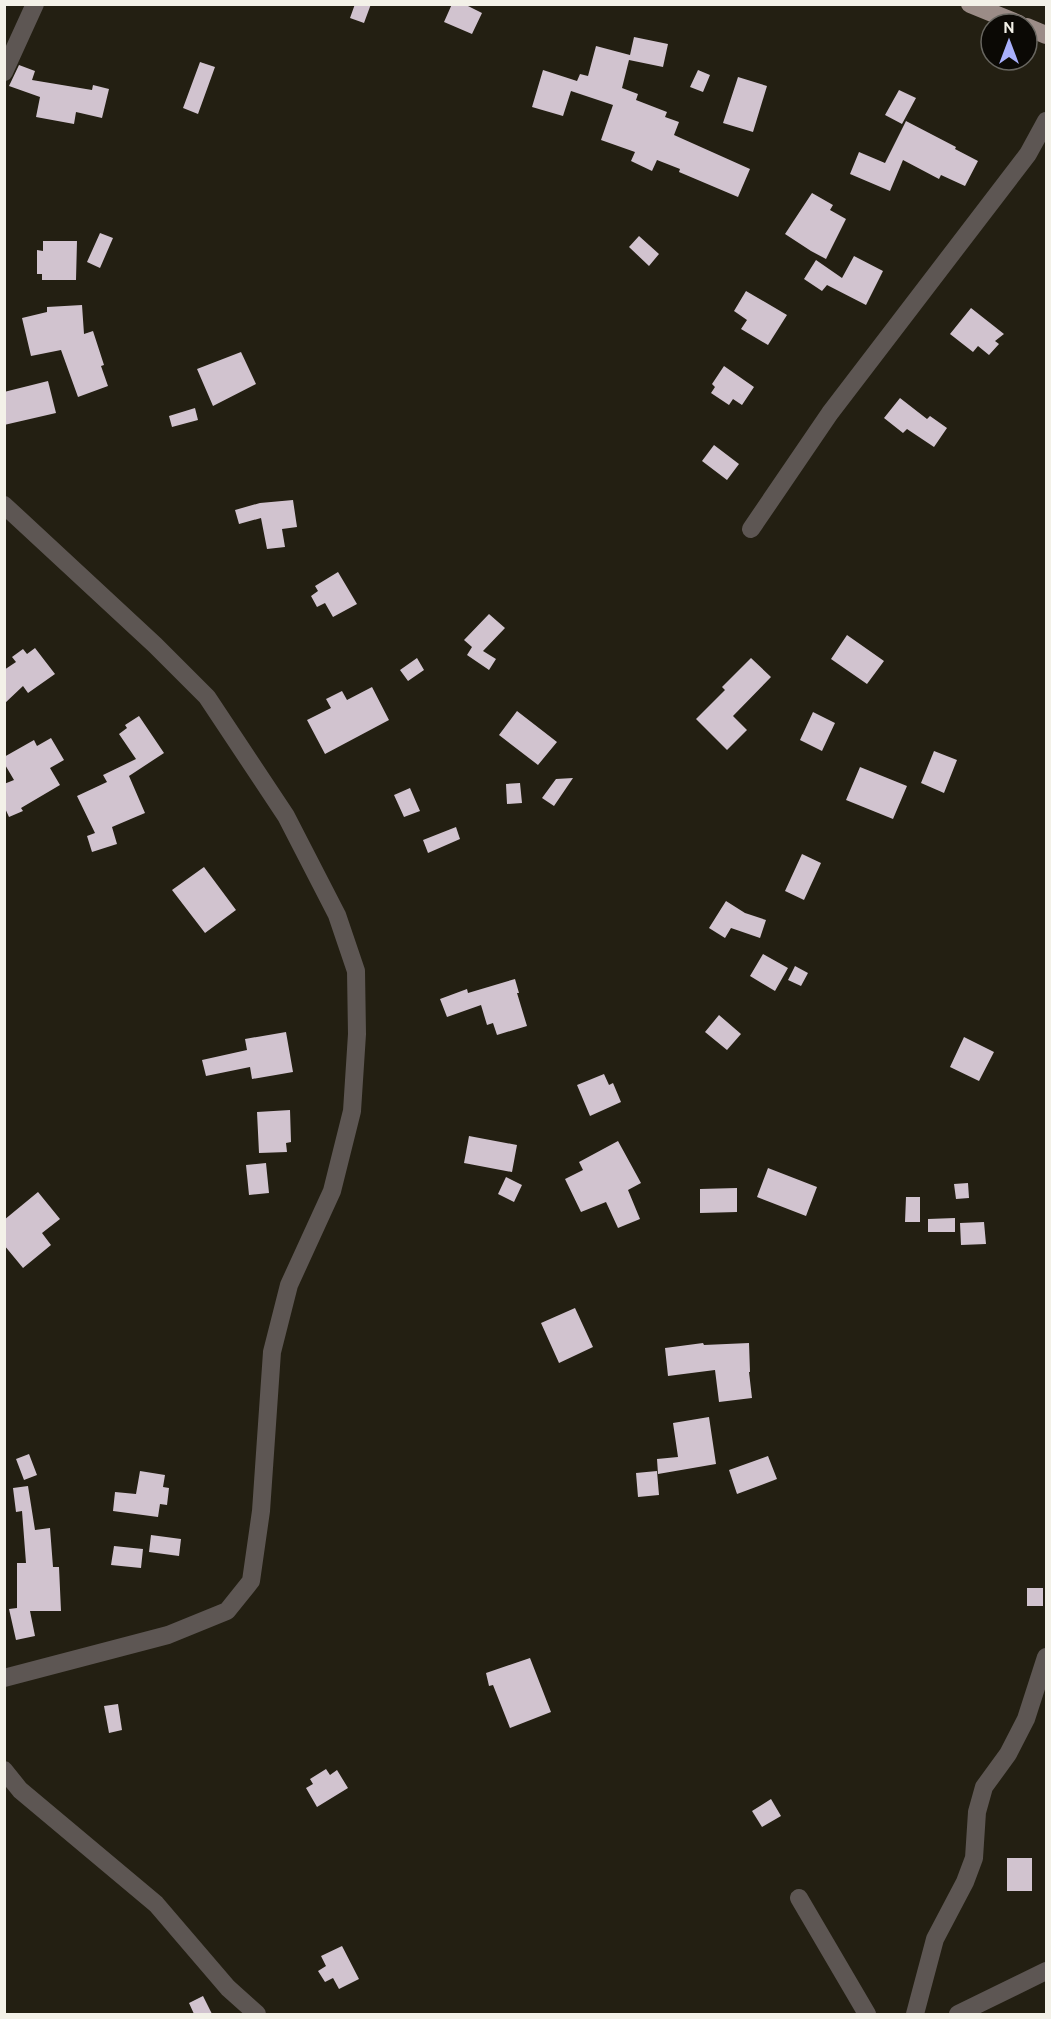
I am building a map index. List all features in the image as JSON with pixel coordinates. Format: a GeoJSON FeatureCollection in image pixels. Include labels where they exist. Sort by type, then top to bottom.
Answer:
{"type":"FeatureCollection","features":[{"type":"Feature","properties":{"kind":"main road"},"geometry":{"type":"LineString","coordinates":[[970,4],[990,12]]}},
{"type":"Feature","properties":{"kind":"street"},"geometry":{"type":"LineString","coordinates":[[4,72],[35,4]]}},
{"type":"Feature","properties":{"kind":"street"},"geometry":{"type":"LineString","coordinates":[[751,529],[830,413],[1028,154],[1047,121]]}},
{"type":"Feature","properties":{"kind":"street"},"geometry":{"type":"LineString","coordinates":[[4,505],[155,645],[207,697],[286,816],[337,915],[356,971],[357,1034],[352,1111],[332,1191],[289,1285],[272,1352],[261,1511],[251,1581],[227,1611],[168,1635],[4,1678]]}},
{"type":"Feature","properties":{"kind":"street"},"geometry":{"type":"LineString","coordinates":[[915,2014],[935,1939],[965,1882],[974,1858],[977,1812],[984,1787],[1008,1755],[1021,1728],[1047,1657]]}},
{"type":"Feature","properties":{"kind":"street"},"geometry":{"type":"LineString","coordinates":[[4,1770],[20,1790],[156,1904],[220,1980],[257,2014]]}},
{"type":"Feature","properties":{"kind":"street"},"geometry":{"type":"LineString","coordinates":[[799,1898],[867,2014]]}},
{"type":"Feature","properties":{"kind":"street"},"geometry":{"type":"LineString","coordinates":[[958,2014],[1047,1971]]}},
{"type":"Feature","properties":{"kind":"building"},"geometry":{"type":"Polygon","coordinates":[[[355,4],[371,4],[364,23],[350,18],[355,4]]]}},
{"type":"Feature","properties":{"kind":"building"},"geometry":{"type":"Polygon","coordinates":[[[452,4],[464,4],[482,13],[472,34],[444,22],[452,4]]]}},
{"type":"Feature","properties":{"kind":"building"},"geometry":{"type":"Polygon","coordinates":[[[634,37],[668,44],[663,67],[629,60],[622,88],[638,94],[636,100],[667,112],[665,117],[679,122],[674,135],[750,169],[738,197],[657,160],[652,171],[631,161],[635,152],[601,140],[613,105],[571,91],[563,116],[532,107],[543,70],[577,81],[580,74],[588,76],[596,46],[630,55],[634,37]]]}},
{"type":"Feature","properties":{"kind":"building"},"geometry":{"type":"Polygon","coordinates":[[[200,62],[215,67],[198,114],[183,108],[200,62]]]}},
{"type":"Feature","properties":{"kind":"building"},"geometry":{"type":"Polygon","coordinates":[[[19,65],[35,71],[32,80],[92,90],[93,85],[109,89],[102,118],[76,112],[74,124],[36,117],[40,97],[9,86],[19,65]]]}},
{"type":"Feature","properties":{"kind":"building"},"geometry":{"type":"Polygon","coordinates":[[[698,70],[710,75],[703,92],[690,87],[698,70]]]}},
{"type":"Feature","properties":{"kind":"building"},"geometry":{"type":"Polygon","coordinates":[[[738,77],[767,86],[753,132],[723,123],[738,77]]]}},
{"type":"Feature","properties":{"kind":"building"},"geometry":{"type":"Polygon","coordinates":[[[899,90],[916,98],[902,124],[885,115],[899,90]]]}},
{"type":"Feature","properties":{"kind":"building"},"geometry":{"type":"Polygon","coordinates":[[[906,121],[978,161],[965,186],[941,175],[939,179],[903,160],[890,191],[850,174],[859,152],[885,163],[906,121]]]}},
{"type":"Feature","properties":{"kind":"building"},"geometry":{"type":"Polygon","coordinates":[[[812,193],[833,205],[830,210],[846,219],[826,259],[785,234],[812,193]]]}},
{"type":"Feature","properties":{"kind":"building"},"geometry":{"type":"Polygon","coordinates":[[[100,233],[113,238],[100,268],[87,262],[100,233]]]}},
{"type":"Feature","properties":{"kind":"building"},"geometry":{"type":"Polygon","coordinates":[[[639,236],[659,254],[649,266],[629,247],[639,236]]]}},
{"type":"Feature","properties":{"kind":"building"},"geometry":{"type":"Polygon","coordinates":[[[43,241],[77,241],[76,280],[42,280],[42,274],[37,274],[37,250],[43,251],[43,241]]]}},
{"type":"Feature","properties":{"kind":"building"},"geometry":{"type":"Polygon","coordinates":[[[854,256],[883,271],[866,305],[827,285],[822,291],[804,279],[816,260],[842,278],[854,256]]]}},
{"type":"Feature","properties":{"kind":"building"},"geometry":{"type":"Polygon","coordinates":[[[746,291],[787,315],[768,345],[741,329],[747,320],[734,311],[746,291]]]}},
{"type":"Feature","properties":{"kind":"building"},"geometry":{"type":"Polygon","coordinates":[[[82,305],[84,334],[93,331],[108,386],[78,397],[61,350],[31,356],[22,318],[47,312],[47,307],[82,305]]]}},
{"type":"Feature","properties":{"kind":"building"},"geometry":{"type":"Polygon","coordinates":[[[971,308],[1004,334],[995,341],[999,344],[989,355],[978,346],[973,352],[950,334],[971,308]]]}},
{"type":"Feature","properties":{"kind":"building"},"geometry":{"type":"Polygon","coordinates":[[[241,352],[256,384],[213,406],[197,369],[241,352]]]}},
{"type":"Feature","properties":{"kind":"building"},"geometry":{"type":"Polygon","coordinates":[[[724,366],[754,387],[742,405],[733,399],[729,405],[711,393],[715,387],[712,384],[724,366]]]}},
{"type":"Feature","properties":{"kind":"building"},"geometry":{"type":"Polygon","coordinates":[[[48,381],[56,413],[4,425],[4,392],[48,381]]]}},
{"type":"Feature","properties":{"kind":"building"},"geometry":{"type":"Polygon","coordinates":[[[900,398],[927,419],[930,416],[947,428],[934,447],[907,429],[903,433],[884,418],[900,398]]]}},
{"type":"Feature","properties":{"kind":"building"},"geometry":{"type":"Polygon","coordinates":[[[195,408],[198,420],[172,427],[169,416],[195,408]]]}},
{"type":"Feature","properties":{"kind":"building"},"geometry":{"type":"Polygon","coordinates":[[[714,445],[739,464],[727,480],[702,461],[714,445]]]}},
{"type":"Feature","properties":{"kind":"building"},"geometry":{"type":"Polygon","coordinates":[[[293,500],[297,527],[282,529],[285,547],[267,549],[261,518],[239,524],[235,510],[260,503],[293,500]]]}},
{"type":"Feature","properties":{"kind":"building"},"geometry":{"type":"Polygon","coordinates":[[[338,572],[357,604],[333,617],[325,603],[317,607],[311,596],[318,591],[315,586],[338,572]]]}},
{"type":"Feature","properties":{"kind":"building"},"geometry":{"type":"Polygon","coordinates":[[[489,614],[505,628],[483,651],[496,659],[489,670],[467,655],[472,647],[464,640],[489,614]]]}},
{"type":"Feature","properties":{"kind":"building"},"geometry":{"type":"Polygon","coordinates":[[[847,635],[884,661],[867,684],[831,659],[847,635]]]}},
{"type":"Feature","properties":{"kind":"building"},"geometry":{"type":"Polygon","coordinates":[[[35,648],[55,674],[28,693],[23,686],[4,704],[4,670],[16,662],[12,657],[23,649],[27,654],[35,648]]]}},
{"type":"Feature","properties":{"kind":"building"},"geometry":{"type":"Polygon","coordinates":[[[417,658],[424,670],[408,681],[400,670],[417,658]]]}},
{"type":"Feature","properties":{"kind":"building"},"geometry":{"type":"Polygon","coordinates":[[[751,658],[771,677],[733,716],[747,730],[727,750],[696,719],[725,690],[722,687],[751,658]]]}},
{"type":"Feature","properties":{"kind":"building"},"geometry":{"type":"Polygon","coordinates":[[[372,687],[389,720],[325,754],[307,720],[331,708],[326,699],[342,691],[347,700],[372,687]]]}},
{"type":"Feature","properties":{"kind":"building"},"geometry":{"type":"Polygon","coordinates":[[[517,711],[557,742],[538,765],[499,735],[517,711]]]}},
{"type":"Feature","properties":{"kind":"building"},"geometry":{"type":"Polygon","coordinates":[[[813,712],[835,723],[822,751],[800,740],[813,712]]]}},
{"type":"Feature","properties":{"kind":"building"},"geometry":{"type":"Polygon","coordinates":[[[139,716],[164,753],[129,776],[145,813],[112,827],[117,844],[92,852],[87,836],[95,833],[77,796],[107,782],[103,775],[136,759],[119,734],[127,728],[125,725],[139,716]]]}},
{"type":"Feature","properties":{"kind":"building"},"geometry":{"type":"Polygon","coordinates":[[[51,738],[64,760],[50,768],[60,785],[21,808],[23,811],[9,817],[4,806],[4,784],[14,780],[4,763],[4,757],[34,740],[37,746],[51,738]]]}},
{"type":"Feature","properties":{"kind":"building"},"geometry":{"type":"Polygon","coordinates":[[[934,751],[957,760],[944,793],[921,783],[934,751]]]}},
{"type":"Feature","properties":{"kind":"building"},"geometry":{"type":"Polygon","coordinates":[[[860,767],[907,786],[893,819],[846,800],[860,767]]]}},
{"type":"Feature","properties":{"kind":"building"},"geometry":{"type":"Polygon","coordinates":[[[573,778],[554,806],[542,798],[556,779],[573,778]]]}},
{"type":"Feature","properties":{"kind":"building"},"geometry":{"type":"Polygon","coordinates":[[[520,783],[522,803],[507,804],[506,784],[520,783]]]}},
{"type":"Feature","properties":{"kind":"building"},"geometry":{"type":"Polygon","coordinates":[[[410,788],[420,811],[404,817],[394,795],[410,788]]]}},
{"type":"Feature","properties":{"kind":"building"},"geometry":{"type":"Polygon","coordinates":[[[456,827],[460,839],[428,853],[423,840],[456,827]]]}},
{"type":"Feature","properties":{"kind":"building"},"geometry":{"type":"Polygon","coordinates":[[[802,854],[821,863],[804,900],[785,891],[802,854]]]}},
{"type":"Feature","properties":{"kind":"building"},"geometry":{"type":"Polygon","coordinates":[[[204,867],[236,910],[205,933],[172,890],[204,867]]]}},
{"type":"Feature","properties":{"kind":"building"},"geometry":{"type":"Polygon","coordinates":[[[726,901],[745,913],[766,920],[760,938],[731,928],[725,938],[709,928],[726,901]]]}},
{"type":"Feature","properties":{"kind":"building"},"geometry":{"type":"Polygon","coordinates":[[[763,954],[788,968],[775,991],[750,976],[763,954]]]}},
{"type":"Feature","properties":{"kind":"building"},"geometry":{"type":"Polygon","coordinates":[[[795,966],[808,973],[801,986],[788,980],[795,966]]]}},
{"type":"Feature","properties":{"kind":"building"},"geometry":{"type":"Polygon","coordinates":[[[515,979],[527,1026],[497,1035],[493,1023],[487,1025],[481,1005],[447,1017],[440,999],[467,989],[468,993],[515,979]]]}},
{"type":"Feature","properties":{"kind":"building"},"geometry":{"type":"Polygon","coordinates":[[[719,1015],[741,1034],[727,1050],[705,1032],[719,1015]]]}},
{"type":"Feature","properties":{"kind":"building"},"geometry":{"type":"Polygon","coordinates":[[[286,1032],[293,1072],[252,1079],[250,1067],[206,1076],[202,1060],[247,1050],[245,1039],[286,1032]]]}},
{"type":"Feature","properties":{"kind":"building"},"geometry":{"type":"Polygon","coordinates":[[[964,1037],[994,1052],[979,1081],[950,1067],[964,1037]]]}},
{"type":"Feature","properties":{"kind":"building"},"geometry":{"type":"Polygon","coordinates":[[[604,1074],[609,1085],[613,1083],[621,1102],[590,1116],[577,1085],[604,1074]]]}},
{"type":"Feature","properties":{"kind":"building"},"geometry":{"type":"Polygon","coordinates":[[[290,1110],[291,1142],[286,1143],[287,1152],[259,1153],[257,1112],[290,1110]]]}},
{"type":"Feature","properties":{"kind":"building"},"geometry":{"type":"Polygon","coordinates":[[[469,1136],[517,1145],[512,1172],[464,1163],[469,1136]]]}},
{"type":"Feature","properties":{"kind":"building"},"geometry":{"type":"Polygon","coordinates":[[[618,1141],[641,1183],[628,1190],[640,1219],[618,1228],[606,1202],[581,1212],[565,1179],[583,1170],[579,1162],[618,1141]]]}},
{"type":"Feature","properties":{"kind":"building"},"geometry":{"type":"Polygon","coordinates":[[[266,1163],[269,1193],[249,1195],[246,1165],[266,1163]]]}},
{"type":"Feature","properties":{"kind":"building"},"geometry":{"type":"Polygon","coordinates":[[[768,1168],[817,1187],[806,1216],[757,1197],[768,1168]]]}},
{"type":"Feature","properties":{"kind":"building"},"geometry":{"type":"Polygon","coordinates":[[[506,1177],[522,1185],[514,1202],[498,1194],[506,1177]]]}},
{"type":"Feature","properties":{"kind":"building"},"geometry":{"type":"Polygon","coordinates":[[[968,1183],[969,1198],[956,1199],[954,1184],[968,1183]]]}},
{"type":"Feature","properties":{"kind":"building"},"geometry":{"type":"Polygon","coordinates":[[[737,1188],[737,1212],[700,1213],[700,1189],[737,1188]]]}},
{"type":"Feature","properties":{"kind":"building"},"geometry":{"type":"Polygon","coordinates":[[[38,1192],[60,1219],[42,1233],[51,1245],[23,1268],[4,1245],[4,1220],[38,1192]]]}},
{"type":"Feature","properties":{"kind":"building"},"geometry":{"type":"Polygon","coordinates":[[[906,1197],[920,1197],[920,1222],[905,1222],[906,1197]]]}},
{"type":"Feature","properties":{"kind":"building"},"geometry":{"type":"Polygon","coordinates":[[[955,1218],[955,1232],[928,1232],[928,1219],[955,1218]]]}},
{"type":"Feature","properties":{"kind":"building"},"geometry":{"type":"Polygon","coordinates":[[[984,1222],[986,1244],[961,1245],[960,1223],[984,1222]]]}},
{"type":"Feature","properties":{"kind":"building"},"geometry":{"type":"Polygon","coordinates":[[[575,1308],[593,1347],[559,1363],[541,1323],[575,1308]]]}},
{"type":"Feature","properties":{"kind":"building"},"geometry":{"type":"Polygon","coordinates":[[[703,1343],[704,1345],[749,1343],[752,1398],[719,1402],[715,1370],[668,1376],[665,1348],[703,1343]]]}},
{"type":"Feature","properties":{"kind":"building"},"geometry":{"type":"Polygon","coordinates":[[[709,1417],[716,1464],[658,1474],[657,1459],[678,1457],[673,1423],[709,1417]]]}},
{"type":"Feature","properties":{"kind":"building"},"geometry":{"type":"Polygon","coordinates":[[[29,1454],[37,1475],[24,1480],[16,1459],[29,1454]]]}},
{"type":"Feature","properties":{"kind":"building"},"geometry":{"type":"Polygon","coordinates":[[[768,1456],[777,1479],[737,1494],[729,1470],[768,1456]]]}},
{"type":"Feature","properties":{"kind":"building"},"geometry":{"type":"Polygon","coordinates":[[[140,1471],[165,1475],[163,1487],[169,1488],[167,1505],[160,1504],[158,1517],[113,1511],[115,1492],[136,1494],[140,1471]]]}},
{"type":"Feature","properties":{"kind":"building"},"geometry":{"type":"Polygon","coordinates":[[[657,1471],[659,1495],[638,1497],[636,1473],[657,1471]]]}},
{"type":"Feature","properties":{"kind":"building"},"geometry":{"type":"Polygon","coordinates":[[[28,1486],[35,1530],[50,1528],[53,1567],[59,1567],[61,1611],[30,1611],[35,1636],[16,1640],[9,1609],[17,1608],[17,1563],[26,1563],[22,1511],[16,1512],[13,1488],[28,1486]]]}},
{"type":"Feature","properties":{"kind":"building"},"geometry":{"type":"Polygon","coordinates":[[[151,1535],[181,1539],[179,1556],[149,1552],[151,1535]]]}},
{"type":"Feature","properties":{"kind":"building"},"geometry":{"type":"Polygon","coordinates":[[[114,1546],[143,1549],[141,1568],[111,1565],[114,1546]]]}},
{"type":"Feature","properties":{"kind":"building"},"geometry":{"type":"Polygon","coordinates":[[[1027,1588],[1043,1588],[1043,1606],[1027,1606],[1027,1588]]]}},
{"type":"Feature","properties":{"kind":"building"},"geometry":{"type":"Polygon","coordinates":[[[530,1658],[551,1712],[510,1728],[493,1685],[489,1686],[486,1673],[530,1658]]]}},
{"type":"Feature","properties":{"kind":"building"},"geometry":{"type":"Polygon","coordinates":[[[118,1704],[122,1730],[109,1733],[104,1706],[118,1704]]]}},
{"type":"Feature","properties":{"kind":"building"},"geometry":{"type":"Polygon","coordinates":[[[326,1769],[330,1775],[337,1770],[348,1788],[317,1807],[306,1788],[313,1784],[310,1779],[326,1769]]]}},
{"type":"Feature","properties":{"kind":"building"},"geometry":{"type":"Polygon","coordinates":[[[771,1799],[781,1816],[762,1827],[752,1811],[771,1799]]]}},
{"type":"Feature","properties":{"kind":"building"},"geometry":{"type":"Polygon","coordinates":[[[1007,1858],[1032,1858],[1032,1891],[1007,1891],[1007,1858]]]}},
{"type":"Feature","properties":{"kind":"building"},"geometry":{"type":"Polygon","coordinates":[[[342,1946],[359,1979],[339,1989],[333,1978],[325,1982],[318,1971],[326,1966],[321,1956],[342,1946]]]}},
{"type":"Feature","properties":{"kind":"building"},"geometry":{"type":"Polygon","coordinates":[[[203,1996],[212,2014],[194,2014],[189,2003],[203,1996]]]}}]}
